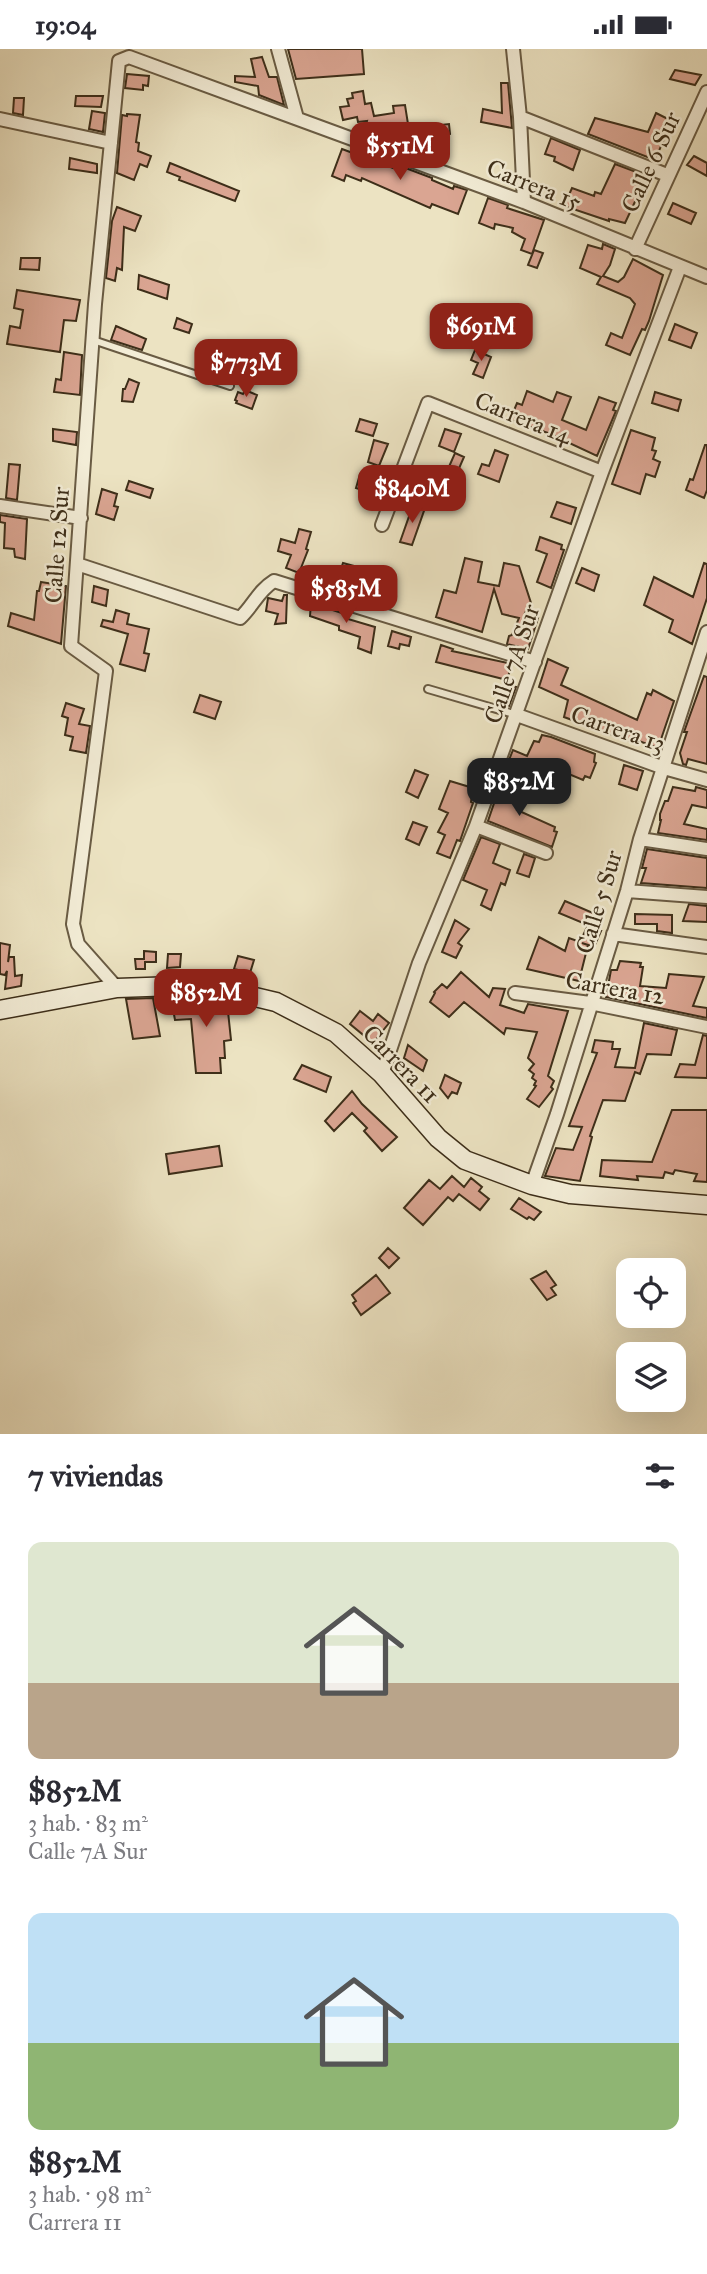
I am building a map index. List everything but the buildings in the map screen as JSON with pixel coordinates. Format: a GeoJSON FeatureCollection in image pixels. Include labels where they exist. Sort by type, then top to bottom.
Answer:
{"type":"FeatureCollection","features":[{"type":"Feature","properties":{"kind":"main road","name":"Carrera 11"},"geometry":{"type":"LineString","coordinates":[[0,1010],[117,988],[205,985],[276,1002],[336,1033],[382,1075],[438,1138],[465,1160],[532,1185],[570,1194],[707,1205]]}},
{"type":"Feature","properties":{"kind":"street"},"geometry":{"type":"LineString","coordinates":[[278,49],[297,118]]}},
{"type":"Feature","properties":{"kind":"street"},"geometry":{"type":"LineString","coordinates":[[513,49],[520,117],[524,202]]}},
{"type":"Feature","properties":{"kind":"street","name":"Carrera 15"},"geometry":{"type":"LineString","coordinates":[[118,72],[119,61],[124,53],[524,202],[707,277]]}},
{"type":"Feature","properties":{"kind":"street","name":"Calle 12 Sur"},"geometry":{"type":"LineString","coordinates":[[117,988],[78,944],[73,924],[106,671],[71,646],[93,340],[118,72]]}},
{"type":"Feature","properties":{"kind":"street","name":"Calle 6 Sur"},"geometry":{"type":"LineString","coordinates":[[635,249],[667,174],[701,120],[707,92]]}},
{"type":"Feature","properties":{"kind":"street"},"geometry":{"type":"LineString","coordinates":[[520,117],[667,174]]}},
{"type":"Feature","properties":{"kind":"street"},"geometry":{"type":"LineString","coordinates":[[0,119],[111,143]]}},
{"type":"Feature","properties":{"kind":"street","name":"Calle 7A Sur"},"geometry":{"type":"LineString","coordinates":[[382,1075],[419,963],[476,826],[602,472],[680,267]]}},
{"type":"Feature","properties":{"kind":"street","name":"Carrera 14"},"geometry":{"type":"LineString","coordinates":[[382,525],[428,403],[602,472]]}},
{"type":"Feature","properties":{"kind":"street"},"geometry":{"type":"LineString","coordinates":[[0,506],[81,518]]}},
{"type":"Feature","properties":{"kind":"street"},"geometry":{"type":"LineString","coordinates":[[78,564],[240,618],[252,607],[261,589],[274,581],[535,662]]}},
{"type":"Feature","properties":{"kind":"street","name":"Calle 5 Sur"},"geometry":{"type":"LineString","coordinates":[[532,1185],[557,1114],[627,891],[640,839],[707,632]]}},
{"type":"Feature","properties":{"kind":"street","name":"Carrera 13"},"geometry":{"type":"LineString","coordinates":[[517,715],[664,768],[707,780]]}},
{"type":"Feature","properties":{"kind":"street"},"geometry":{"type":"LineString","coordinates":[[476,826],[547,853]]}},
{"type":"Feature","properties":{"kind":"street"},"geometry":{"type":"LineString","coordinates":[[640,839],[707,849]]}},
{"type":"Feature","properties":{"kind":"street"},"geometry":{"type":"LineString","coordinates":[[627,891],[707,897]]}},
{"type":"Feature","properties":{"kind":"street"},"geometry":{"type":"LineString","coordinates":[[613,934],[707,947]]}},
{"type":"Feature","properties":{"kind":"street","name":"Carrera 12"},"geometry":{"type":"LineString","coordinates":[[515,993],[590,1003],[707,1027]]}},
{"type":"Feature","properties":{"kind":"lane"},"geometry":{"type":"LineString","coordinates":[[93,340],[230,386]]}},
{"type":"Feature","properties":{"kind":"lane"},"geometry":{"type":"LineString","coordinates":[[428,689],[517,715]]}}]}
